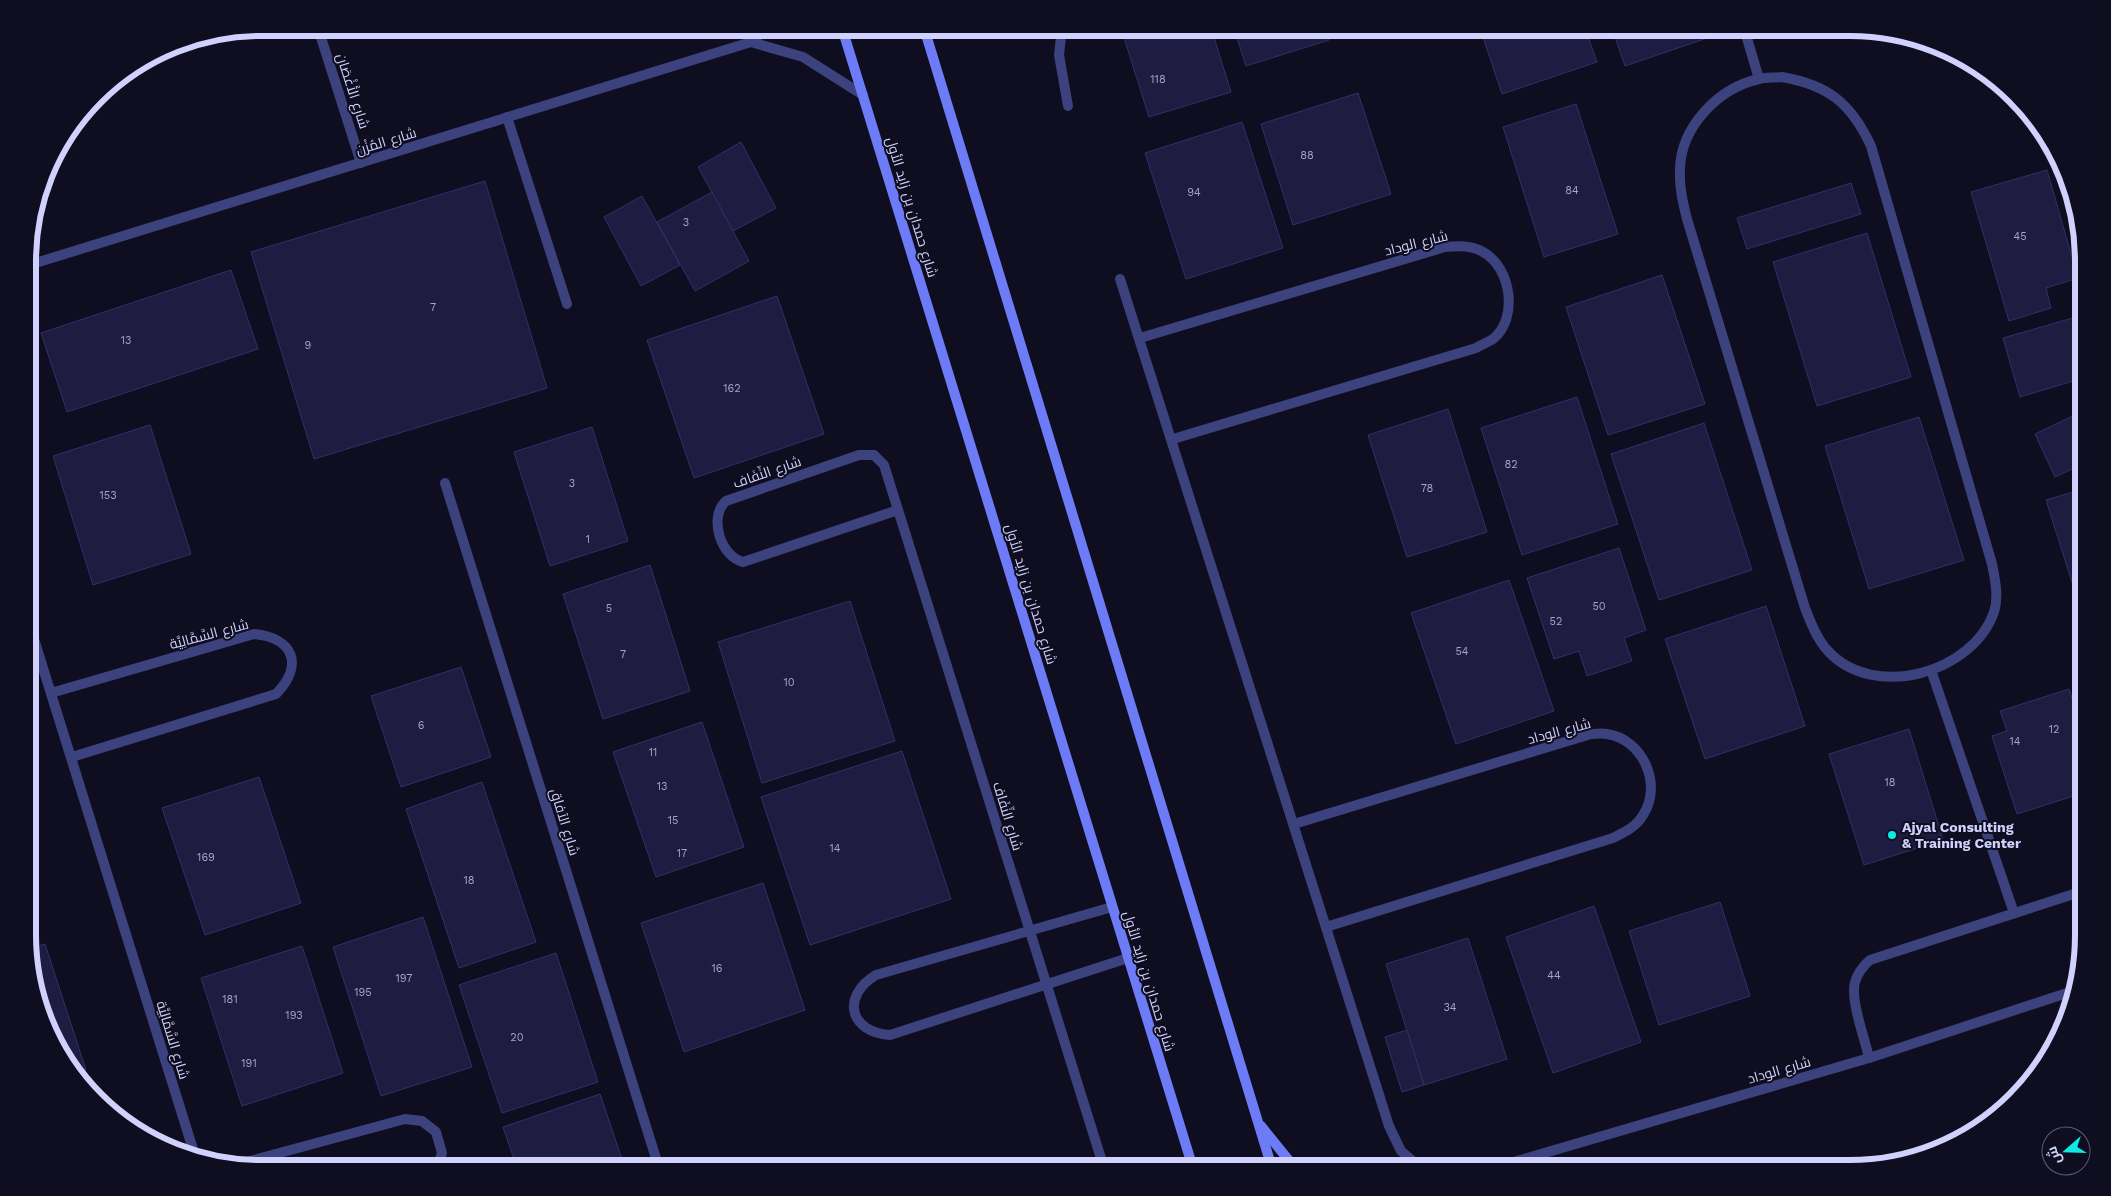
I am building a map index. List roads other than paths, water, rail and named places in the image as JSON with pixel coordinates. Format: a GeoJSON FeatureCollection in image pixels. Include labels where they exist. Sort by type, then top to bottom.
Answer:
{"type":"FeatureCollection","features":[{"type":"Feature","properties":{"kind":"main road","name":"شارع حمدان بن زايد الأول"},"geometry":{"type":"LineString","coordinates":[[845,36],[1191,1160]]}},
{"type":"Feature","properties":{"kind":"main road"},"geometry":{"type":"LineString","coordinates":[[926,36],[1269,1160]]}},
{"type":"Feature","properties":{"kind":"main road"},"geometry":{"type":"LineString","coordinates":[[1257,1121],[1289,1160]]}},
{"type":"Feature","properties":{"kind":"street","name":"شارع الأَغْصَان"},"geometry":{"type":"LineString","coordinates":[[321,36],[361,163]]}},
{"type":"Feature","properties":{"kind":"street","name":"شارع المُزْن"},"geometry":{"type":"LineString","coordinates":[[36,263],[751,42],[758,36]]}},
{"type":"Feature","properties":{"kind":"street"},"geometry":{"type":"LineString","coordinates":[[1061,36],[1059,55],[1068,106]]}},
{"type":"Feature","properties":{"kind":"street"},"geometry":{"type":"LineString","coordinates":[[1746,36],[1759,79]]}},
{"type":"Feature","properties":{"kind":"street"},"geometry":{"type":"LineString","coordinates":[[751,42],[803,57],[863,94]]}},
{"type":"Feature","properties":{"kind":"street"},"geometry":{"type":"LineString","coordinates":[[1782,77],[1805,81],[1826,90],[1844,104],[1860,123],[1870,146],[1976,507],[1992,564],[1997,590],[1994,611],[1985,631],[1970,648],[1931,670],[1887,677],[1866,673],[1846,665],[1829,652],[1814,632],[1805,608],[1680,191],[1680,168],[1684,147],[1693,127],[1705,110],[1721,96],[1739,85],[1759,79],[1782,77]]}},
{"type":"Feature","properties":{"kind":"street"},"geometry":{"type":"LineString","coordinates":[[507,118],[568,304]]}},
{"type":"Feature","properties":{"kind":"street","name":"شارع الوداد"},"geometry":{"type":"LineString","coordinates":[[1140,338],[1445,247],[1464,246],[1483,252],[1500,268],[1508,284],[1508,305],[1504,325],[1493,338],[1476,348],[1173,439]]}},
{"type":"Feature","properties":{"kind":"street"},"geometry":{"type":"LineString","coordinates":[[1120,279],[1173,439],[1389,1126],[1401,1151],[1411,1160]]}},
{"type":"Feature","properties":{"kind":"street","name":"شارع النِّفَاف"},"geometry":{"type":"LineString","coordinates":[[898,510],[743,562],[730,557],[716,521],[718,509],[726,500],[866,454],[874,456],[884,465],[1102,1160]]}},
{"type":"Feature","properties":{"kind":"street","name":"شارع الآفاق"},"geometry":{"type":"LineString","coordinates":[[445,483],[657,1160]]}},
{"type":"Feature","properties":{"kind":"street","name":"شارع السَّمَّالِيَّة"},"geometry":{"type":"LineString","coordinates":[[51,693],[254,634],[272,636],[287,647],[293,663],[289,681],[276,694],[72,758]]}},
{"type":"Feature","properties":{"kind":"street","name":"شارع السَّمَّالِيَّة"},"geometry":{"type":"LineString","coordinates":[[36,643],[193,1149]]}},
{"type":"Feature","properties":{"kind":"street"},"geometry":{"type":"LineString","coordinates":[[1931,670],[2014,914]]}},
{"type":"Feature","properties":{"kind":"street","name":"شارع الوداد"},"geometry":{"type":"LineString","coordinates":[[1294,824],[1591,734],[1607,734],[1627,742],[1642,756],[1651,779],[1651,797],[1644,815],[1631,829],[1613,838],[1326,927]]}},
{"type":"Feature","properties":{"kind":"street"},"geometry":{"type":"LineString","coordinates":[[1869,1058],[1854,983],[1860,969],[1870,960],[2075,894]]}},
{"type":"Feature","properties":{"kind":"street"},"geometry":{"type":"LineString","coordinates":[[1112,907],[876,976],[863,983],[855,996],[855,1012],[862,1026],[875,1034],[890,1035],[1128,958]]}},
{"type":"Feature","properties":{"kind":"street","name":"شارع الوداد"},"geometry":{"type":"LineString","coordinates":[[1520,1160],[1869,1058],[2067,993]]}},
{"type":"Feature","properties":{"kind":"street"},"geometry":{"type":"LineString","coordinates":[[256,1160],[405,1119],[422,1121],[436,1132],[442,1153],[440,1160]]}},
{"type":"Feature","properties":{"kind":"place","name":"Ajyal Consulting & Training Center"},"geometry":{"type":"Point","coordinates":[1892,835]}}]}
